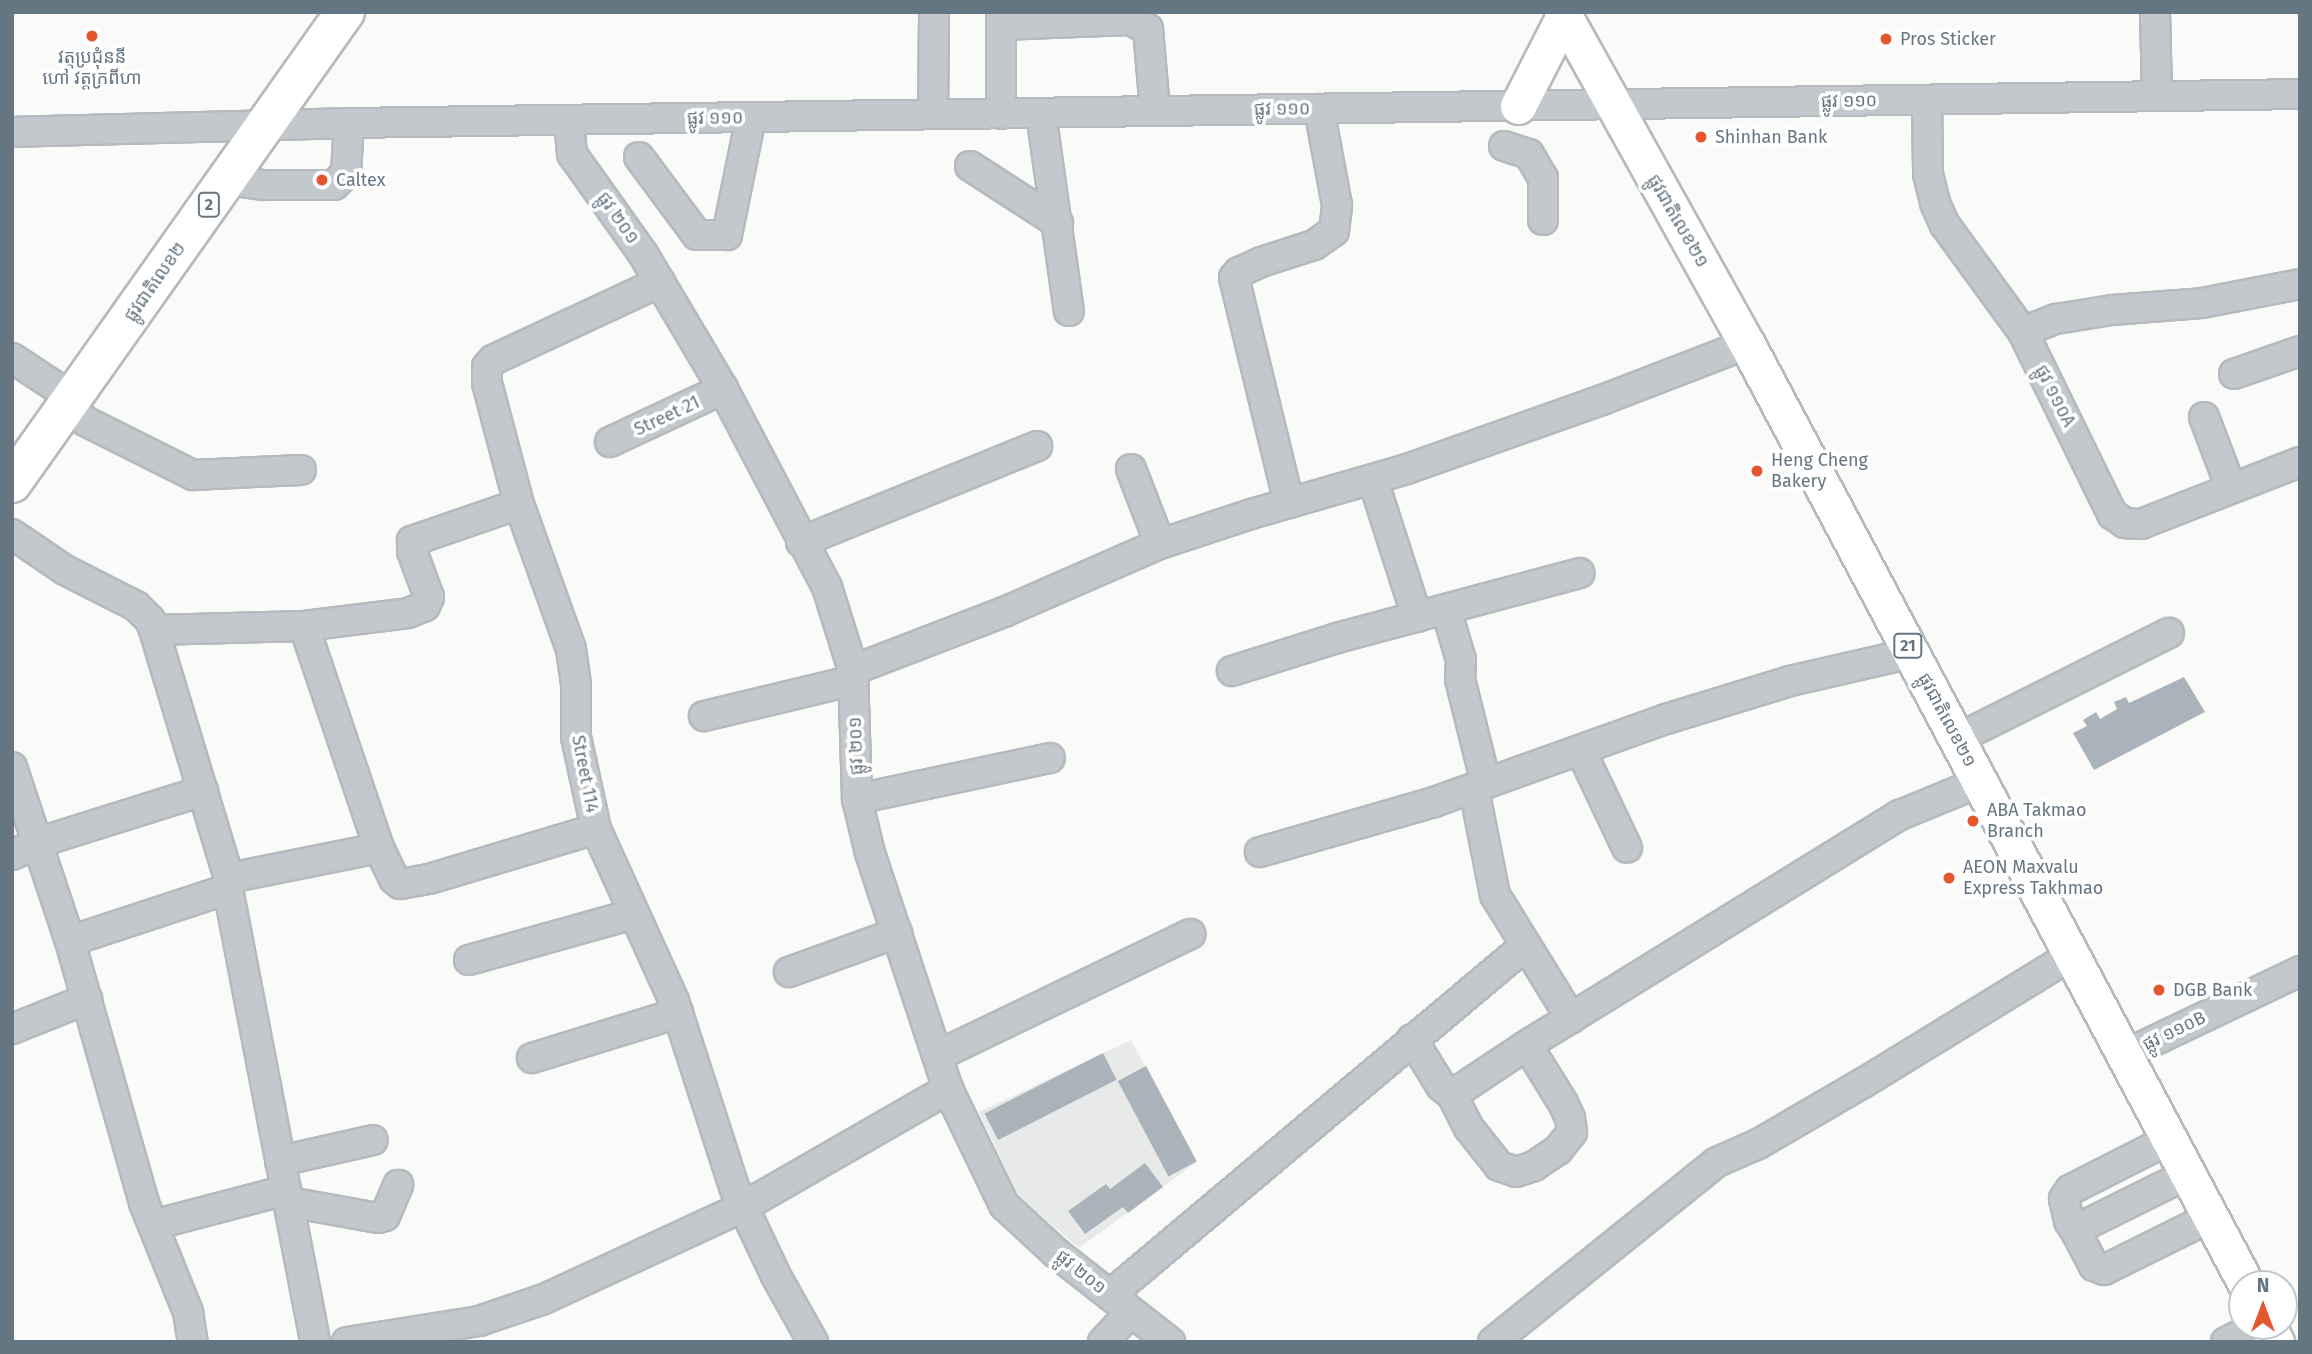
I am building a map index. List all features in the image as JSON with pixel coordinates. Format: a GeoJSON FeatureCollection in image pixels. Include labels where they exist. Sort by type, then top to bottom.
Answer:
{"type":"FeatureCollection","features":[{"type":"Feature","properties":{"kind":"highway","name":"ផ្លូវជាតិលេខ២"},"geometry":{"type":"LineString","coordinates":[[13,481],[227,180],[338,14]]}},
{"type":"Feature","properties":{"kind":"main road","name":"ផ្លូវជាតិលេខ២១"},"geometry":{"type":"LineString","coordinates":[[1563,14],[1747,344],[2239,1270]]}},
{"type":"Feature","properties":{"kind":"main road"},"geometry":{"type":"LineString","coordinates":[[1510,106],[1563,14]]}},
{"type":"Feature","properties":{"kind":"street"},"geometry":{"type":"LineString","coordinates":[[933,114],[934,12]]}},
{"type":"Feature","properties":{"kind":"street"},"geometry":{"type":"LineString","coordinates":[[2155,12],[2157,96]]}},
{"type":"Feature","properties":{"kind":"street"},"geometry":{"type":"LineString","coordinates":[[1001,114],[1001,19],[1103,17],[1130,20],[1148,29],[1155,111]]}},
{"type":"Feature","properties":{"kind":"street","name":"ផ្លូវ ១១០"},"geometry":{"type":"LineString","coordinates":[[12,132],[349,123],[2300,94]]}},
{"type":"Feature","properties":{"kind":"street","name":"ផ្លូវ ១១០A"},"geometry":{"type":"LineString","coordinates":[[1927,100],[1928,174],[1935,203],[1945,225],[2023,332],[2112,514],[2125,523],[2141,524],[2300,462]]}},
{"type":"Feature","properties":{"kind":"street"},"geometry":{"type":"LineString","coordinates":[[1510,106],[1504,160],[1529,155],[1542,178],[1544,220]]}},
{"type":"Feature","properties":{"kind":"street"},"geometry":{"type":"LineString","coordinates":[[1289,503],[1234,278],[1261,262],[1314,245],[1334,231],[1337,205],[1319,109]]}},
{"type":"Feature","properties":{"kind":"street"},"geometry":{"type":"LineString","coordinates":[[1041,113],[1069,311]]}},
{"type":"Feature","properties":{"kind":"street"},"geometry":{"type":"LineString","coordinates":[[639,157],[697,234],[727,235],[751,117]]}},
{"type":"Feature","properties":{"kind":"street","name":"ផ្លូវ ២០១"},"geometry":{"type":"LineString","coordinates":[[569,120],[572,154],[660,282],[723,389],[827,587],[854,675],[857,799],[870,853],[939,1055],[948,1089],[1004,1205],[1170,1342]]}},
{"type":"Feature","properties":{"kind":"street"},"geometry":{"type":"LineString","coordinates":[[227,180],[264,184],[334,185],[346,173],[349,123]]}},
{"type":"Feature","properties":{"kind":"street"},"geometry":{"type":"LineString","coordinates":[[970,166],[1058,223]]}},
{"type":"Feature","properties":{"kind":"street","name":"Street 114"},"geometry":{"type":"LineString","coordinates":[[660,282],[493,360],[486,367],[487,383],[519,504],[571,649],[576,684],[576,737],[596,829],[678,1013],[704,1101],[743,1207],[776,1276],[813,1342]]}},
{"type":"Feature","properties":{"kind":"street"},"geometry":{"type":"LineString","coordinates":[[2023,332],[2056,319],[2112,310],[2202,303],[2300,284]]}},
{"type":"Feature","properties":{"kind":"street"},"geometry":{"type":"LineString","coordinates":[[704,716],[854,675],[1160,544],[1289,503],[1373,480],[1602,400],[1747,344]]}},
{"type":"Feature","properties":{"kind":"street"},"geometry":{"type":"LineString","coordinates":[[2234,374],[2300,351]]}},
{"type":"Feature","properties":{"kind":"street"},"geometry":{"type":"LineString","coordinates":[[12,358],[70,403],[85,421],[193,475],[301,470]]}},
{"type":"Feature","properties":{"kind":"street","name":"Street 21"},"geometry":{"type":"LineString","coordinates":[[610,442],[723,389]]}},
{"type":"Feature","properties":{"kind":"street"},"geometry":{"type":"LineString","coordinates":[[2204,417],[2231,488]]}},
{"type":"Feature","properties":{"kind":"street"},"geometry":{"type":"LineString","coordinates":[[801,542],[1037,446]]}},
{"type":"Feature","properties":{"kind":"street"},"geometry":{"type":"LineString","coordinates":[[1131,468],[1160,544]]}},
{"type":"Feature","properties":{"kind":"street"},"geometry":{"type":"LineString","coordinates":[[1373,480],[1417,617]]}},
{"type":"Feature","properties":{"kind":"street"},"geometry":{"type":"LineString","coordinates":[[154,630],[304,626],[397,615],[425,606],[429,597],[412,551],[412,541],[519,504]]}},
{"type":"Feature","properties":{"kind":"street"},"geometry":{"type":"LineString","coordinates":[[12,534],[65,570],[136,606],[150,620],[154,630],[229,883],[315,1342]]}},
{"type":"Feature","properties":{"kind":"street"},"geometry":{"type":"LineString","coordinates":[[1232,671],[1579,573]]}},
{"type":"Feature","properties":{"kind":"street"},"geometry":{"type":"LineString","coordinates":[[1446,609],[1461,660],[1460,679],[1480,786],[1495,895],[1571,1018]]}},
{"type":"Feature","properties":{"kind":"street"},"geometry":{"type":"LineString","coordinates":[[304,626],[379,848],[394,879],[400,884],[429,879],[596,829]]}},
{"type":"Feature","properties":{"kind":"street"},"geometry":{"type":"LineString","coordinates":[[1957,739],[2169,633]]}},
{"type":"Feature","properties":{"kind":"street"},"geometry":{"type":"LineString","coordinates":[[1260,852],[1480,786],[1667,719],[1790,681],[1912,653]]}},
{"type":"Feature","properties":{"kind":"street"},"geometry":{"type":"LineString","coordinates":[[1581,751],[1627,848]]}},
{"type":"Feature","properties":{"kind":"street"},"geometry":{"type":"LineString","coordinates":[[857,799],[1050,758]]}},
{"type":"Feature","properties":{"kind":"street"},"geometry":{"type":"LineString","coordinates":[[12,767],[40,842],[153,1225],[187,1312],[193,1342]]}},
{"type":"Feature","properties":{"kind":"street"},"geometry":{"type":"LineString","coordinates":[[1452,1095],[1527,1045],[1900,815],[1980,782]]}},
{"type":"Feature","properties":{"kind":"street"},"geometry":{"type":"LineString","coordinates":[[12,855],[40,842],[203,791]]}},
{"type":"Feature","properties":{"kind":"street"},"geometry":{"type":"LineString","coordinates":[[71,941],[229,883],[379,848]]}},
{"type":"Feature","properties":{"kind":"street"},"geometry":{"type":"LineString","coordinates":[[469,960],[634,914]]}},
{"type":"Feature","properties":{"kind":"street"},"geometry":{"type":"LineString","coordinates":[[789,972],[898,933]]}},
{"type":"Feature","properties":{"kind":"street"},"geometry":{"type":"LineString","coordinates":[[939,1055],[1190,934]]}},
{"type":"Feature","properties":{"kind":"street"},"geometry":{"type":"LineString","coordinates":[[1103,1342],[1121,1304],[1412,1039],[1525,946]]}},
{"type":"Feature","properties":{"kind":"street"},"geometry":{"type":"LineString","coordinates":[[1493,1342],[1717,1162],[1758,1144],[2072,955]]}},
{"type":"Feature","properties":{"kind":"street","name":"ផ្លូវ ១១០B"},"geometry":{"type":"LineString","coordinates":[[2124,1055],[2300,971]]}},
{"type":"Feature","properties":{"kind":"street"},"geometry":{"type":"LineString","coordinates":[[12,1029],[87,999]]}},
{"type":"Feature","properties":{"kind":"street"},"geometry":{"type":"LineString","coordinates":[[532,1058],[678,1013]]}},
{"type":"Feature","properties":{"kind":"street"},"geometry":{"type":"LineString","coordinates":[[1412,1039],[1441,1086],[1452,1095],[1469,1128],[1499,1166],[1517,1172],[1534,1166],[1558,1150],[1572,1132],[1570,1118],[1527,1045]]}},
{"type":"Feature","properties":{"kind":"street"},"geometry":{"type":"LineString","coordinates":[[347,1342],[492,1317],[544,1299],[743,1207],[948,1089]]}},
{"type":"Feature","properties":{"kind":"street"},"geometry":{"type":"LineString","coordinates":[[2170,1139],[2070,1190],[2064,1199],[2064,1210],[2094,1266],[2104,1270],[2211,1217]]}},
{"type":"Feature","properties":{"kind":"street"},"geometry":{"type":"LineString","coordinates":[[280,1161],[373,1140]]}},
{"type":"Feature","properties":{"kind":"street"},"geometry":{"type":"LineString","coordinates":[[2075,1230],[2188,1174]]}},
{"type":"Feature","properties":{"kind":"street"},"geometry":{"type":"LineString","coordinates":[[153,1225],[287,1196],[378,1218],[385,1216],[398,1185]]}},
{"type":"Feature","properties":{"kind":"shaded area"},"geometry":{"type":"Polygon","coordinates":[[[1131,1040],[1197,1162],[1079,1248],[1019,1197],[979,1112],[1131,1040]]]}},
{"type":"Feature","properties":{"kind":"building"},"geometry":{"type":"Polygon","coordinates":[[[2184,677],[2205,712],[2094,770],[2073,733],[2087,726],[2083,720],[2096,712],[2100,719],[2117,709],[2114,702],[2126,697],[2129,703],[2184,677]]]}},
{"type":"Feature","properties":{"kind":"building"},"geometry":{"type":"Polygon","coordinates":[[[1103,1053],[1117,1080],[998,1140],[984,1113],[1103,1053]]]}},
{"type":"Feature","properties":{"kind":"building"},"geometry":{"type":"Polygon","coordinates":[[[1146,1066],[1197,1161],[1168,1176],[1118,1081],[1146,1066]]]}},
{"type":"Feature","properties":{"kind":"building"},"geometry":{"type":"Polygon","coordinates":[[[1145,1163],[1163,1187],[1128,1213],[1123,1207],[1085,1234],[1068,1211],[1106,1184],[1110,1189],[1145,1163]]]}},
{"type":"Feature","properties":{"kind":"place","name":"វត្តប្រជុំននី ហៅ វត្តក្រពីហា"},"geometry":{"type":"Point","coordinates":[92,36]}},
{"type":"Feature","properties":{"kind":"place","name":"Pros Sticker"},"geometry":{"type":"Point","coordinates":[1886,39]}},
{"type":"Feature","properties":{"kind":"place","name":"Shinhan Bank"},"geometry":{"type":"Point","coordinates":[1701,137]}},
{"type":"Feature","properties":{"kind":"place","name":"Caltex"},"geometry":{"type":"Point","coordinates":[322,180]}},
{"type":"Feature","properties":{"kind":"place","name":"Heng Cheng Bakery"},"geometry":{"type":"Point","coordinates":[1757,471]}},
{"type":"Feature","properties":{"kind":"place","name":"ABA Takmao Branch"},"geometry":{"type":"Point","coordinates":[1973,821]}},
{"type":"Feature","properties":{"kind":"place","name":"AEON Maxvalu Express Takhmao"},"geometry":{"type":"Point","coordinates":[1949,878]}},
{"type":"Feature","properties":{"kind":"place","name":"DGB Bank"},"geometry":{"type":"Point","coordinates":[2159,990]}}]}
